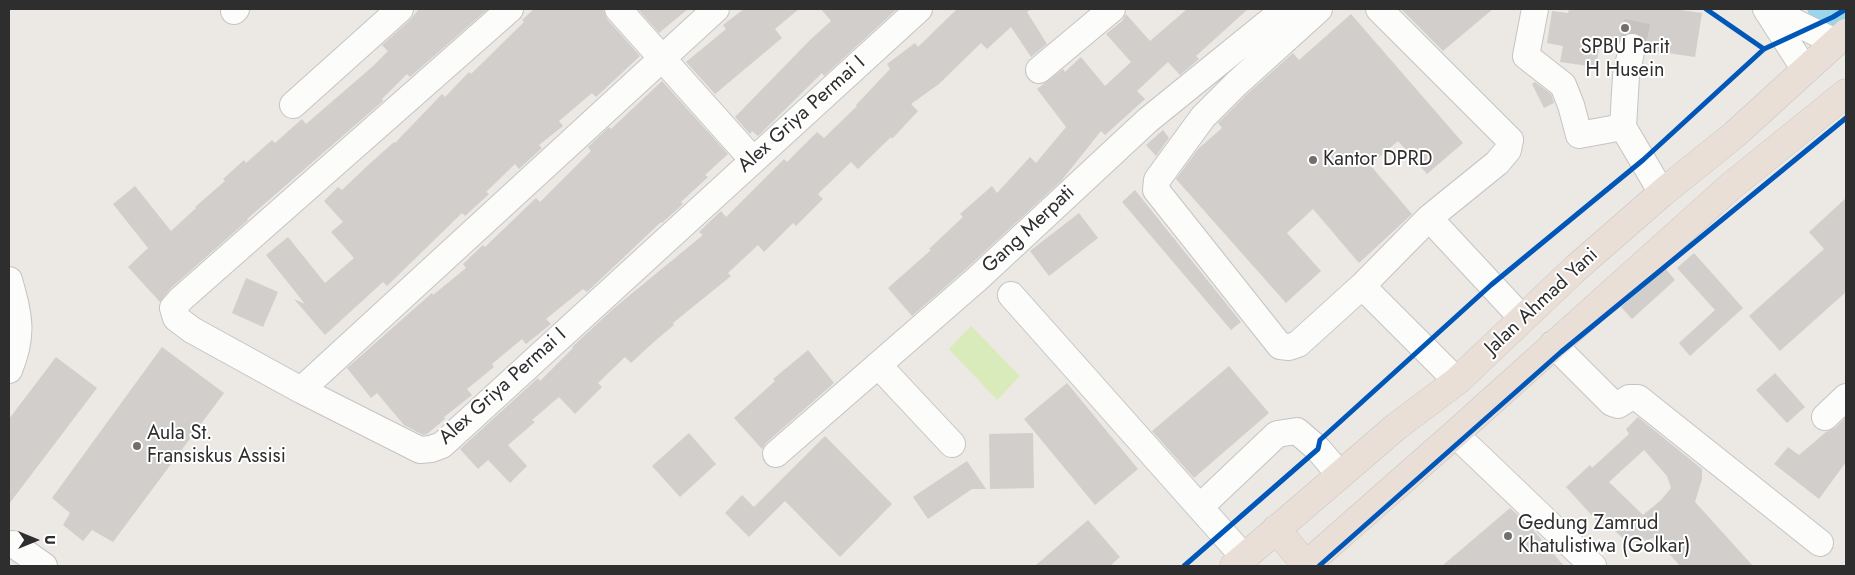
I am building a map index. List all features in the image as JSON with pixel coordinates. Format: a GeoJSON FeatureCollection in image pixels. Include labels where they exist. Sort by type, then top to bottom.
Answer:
{"type":"FeatureCollection","features":[{"type":"Feature","properties":{"kind":"highway","name":"Jalan Ahmad Yani"},"geometry":{"type":"LineString","coordinates":[[1239,562],[1397,426],[1457,382],[1576,268],[1662,193],[1734,135],[1841,37]]}},
{"type":"Feature","properties":{"kind":"highway","name":"Jalan Ahmad Yani"},"geometry":{"type":"LineString","coordinates":[[1306,566],[1732,186],[1846,93]]}},
{"type":"Feature","properties":{"kind":"highway"},"geometry":{"type":"LineString","coordinates":[[1276,529],[1306,566]]}},
{"type":"Feature","properties":{"kind":"street"},"geometry":{"type":"LineString","coordinates":[[293,104],[400,9]]}},
{"type":"Feature","properties":{"kind":"street","name":"Alex Griya Permai I"},"geometry":{"type":"LineString","coordinates":[[510,9],[180,299],[173,308],[176,318],[192,330],[302,390],[420,450],[442,445],[919,9]]}},
{"type":"Feature","properties":{"kind":"street"},"geometry":{"type":"LineString","coordinates":[[618,9],[753,160]]}},
{"type":"Feature","properties":{"kind":"street"},"geometry":{"type":"LineString","coordinates":[[302,390],[716,9]]}},
{"type":"Feature","properties":{"kind":"street"},"geometry":{"type":"LineString","coordinates":[[1039,70],[1112,9]]}},
{"type":"Feature","properties":{"kind":"street","name":"Gang Merpati"},"geometry":{"type":"LineString","coordinates":[[776,454],[977,279],[1148,120],[1285,9]]}},
{"type":"Feature","properties":{"kind":"street"},"geometry":{"type":"LineString","coordinates":[[1319,9],[1236,84],[1203,117],[1157,180],[1156,190],[1280,346],[1289,347],[1298,344],[1362,286],[1429,218],[1497,163],[1508,150],[1510,140],[1379,9]]}},
{"type":"Feature","properties":{"kind":"street"},"geometry":{"type":"LineString","coordinates":[[1535,9],[1526,56],[1563,85],[1571,105],[1579,135],[1623,128]]}},
{"type":"Feature","properties":{"kind":"street"},"geometry":{"type":"LineString","coordinates":[[1767,9],[1841,37]]}},
{"type":"Feature","properties":{"kind":"street"},"geometry":{"type":"LineString","coordinates":[[1767,9],[1805,70]]}},
{"type":"Feature","properties":{"kind":"street"},"geometry":{"type":"LineString","coordinates":[[1632,47],[1626,76],[1623,128],[1662,193]]}},
{"type":"Feature","properties":{"kind":"street"},"geometry":{"type":"LineString","coordinates":[[1429,218],[1522,318]]}},
{"type":"Feature","properties":{"kind":"street"},"geometry":{"type":"LineString","coordinates":[[9,280],[19,322],[19,342],[9,370]]}},
{"type":"Feature","properties":{"kind":"street"},"geometry":{"type":"LineString","coordinates":[[1362,286],[1457,382]]}},
{"type":"Feature","properties":{"kind":"street"},"geometry":{"type":"LineString","coordinates":[[1011,294],[1200,507],[1239,562]]}},
{"type":"Feature","properties":{"kind":"street"},"geometry":{"type":"LineString","coordinates":[[1554,344],[1612,403],[1618,405],[1629,398],[1638,398],[1820,543]]}},
{"type":"Feature","properties":{"kind":"street"},"geometry":{"type":"LineString","coordinates":[[878,365],[952,444]]}},
{"type":"Feature","properties":{"kind":"street"},"geometry":{"type":"LineString","coordinates":[[1825,417],[1846,397]]}},
{"type":"Feature","properties":{"kind":"street"},"geometry":{"type":"LineString","coordinates":[[1200,507],[1277,434],[1297,431],[1318,449],[1340,475]]}},
{"type":"Feature","properties":{"kind":"street"},"geometry":{"type":"LineString","coordinates":[[1455,434],[1593,566]]}},
{"type":"Feature","properties":{"kind":"street"},"geometry":{"type":"LineString","coordinates":[[13,544],[44,566]]}},
{"type":"Feature","properties":{"kind":"green space"},"geometry":{"type":"Polygon","coordinates":[[[971,326],[1020,376],[997,400],[949,349],[971,326]]]}},
{"type":"Feature","properties":{"kind":"building"},"geometry":{"type":"Polygon","coordinates":[[[419,9],[488,9],[410,77],[407,74],[382,99],[383,101],[247,219],[171,288],[160,302],[128,267],[148,248],[113,204],[135,186],[171,231],[225,181],[223,179],[244,160],[246,163],[272,140],[275,143],[302,119],[306,124],[372,67],[388,51],[382,45],[410,20],[419,9]]]}},
{"type":"Feature","properties":{"kind":"building"},"geometry":{"type":"Polygon","coordinates":[[[534,9],[603,9],[607,19],[640,56],[596,97],[592,93],[559,121],[563,126],[539,145],[542,148],[519,169],[515,164],[486,192],[489,194],[465,216],[462,213],[387,286],[383,282],[325,335],[294,299],[305,304],[266,255],[288,237],[325,283],[354,258],[331,232],[343,222],[324,201],[338,187],[342,190],[395,143],[442,94],[445,97],[469,72],[471,74],[524,22],[522,20],[534,9]]]}},
{"type":"Feature","properties":{"kind":"building"},"geometry":{"type":"Polygon","coordinates":[[[638,9],[688,9],[659,33],[638,9]]]}},
{"type":"Feature","properties":{"kind":"building"},"geometry":{"type":"Polygon","coordinates":[[[744,9],[799,9],[775,29],[782,38],[715,94],[686,62],[726,29],[723,25],[744,9]]]}},
{"type":"Feature","properties":{"kind":"building"},"geometry":{"type":"Polygon","coordinates":[[[821,9],[897,9],[824,76],[822,73],[758,136],[752,131],[750,134],[735,117],[831,21],[821,9]]]}},
{"type":"Feature","properties":{"kind":"building"},"geometry":{"type":"Polygon","coordinates":[[[957,9],[1031,9],[1027,12],[1047,44],[1031,57],[1011,27],[987,49],[981,43],[939,84],[911,104],[918,111],[892,139],[891,137],[858,169],[851,162],[818,194],[823,199],[796,226],[793,223],[764,252],[758,245],[728,273],[731,276],[673,323],[674,325],[631,363],[625,357],[598,383],[602,387],[575,414],[559,397],[532,420],[535,422],[508,445],[527,466],[510,483],[488,460],[478,469],[460,449],[538,378],[540,381],[572,347],[613,309],[703,235],[699,232],[721,211],[726,217],[784,159],[787,162],[817,132],[824,138],[857,106],[890,69],[887,64],[915,43],[918,47],[957,9]]]}},
{"type":"Feature","properties":{"kind":"building"},"geometry":{"type":"Polygon","coordinates":[[[1187,9],[1248,9],[1196,56],[1199,59],[1180,75],[1168,62],[1137,91],[1145,99],[1105,135],[1101,131],[1061,181],[912,316],[888,288],[931,250],[929,249],[963,217],[960,214],[992,186],[997,193],[1030,157],[1036,163],[1066,127],[1037,89],[1063,69],[1065,72],[1081,57],[1105,86],[1131,62],[1106,34],[1122,21],[1126,14],[1150,41],[1187,9]]]}},
{"type":"Feature","properties":{"kind":"building"},"geometry":{"type":"Polygon","coordinates":[[[1401,9],[1493,9],[1443,51],[1401,9]]]}},
{"type":"Feature","properties":{"kind":"building","name":"SPBU Parit H Husein"},"geometry":{"type":"Polygon","coordinates":[[[1569,9],[1673,9],[1702,13],[1695,57],[1647,50],[1642,36],[1635,32],[1621,37],[1617,45],[1600,42],[1596,67],[1560,62],[1563,46],[1547,43],[1552,11],[1568,13],[1569,9]]]}},
{"type":"Feature","properties":{"kind":"building"},"geometry":{"type":"Polygon","coordinates":[[[1351,14],[1463,143],[1427,174],[1398,141],[1370,165],[1412,214],[1359,263],[1313,209],[1287,233],[1321,271],[1286,303],[1176,179],[1198,149],[1222,128],[1218,123],[1246,95],[1293,53],[1299,60],[1351,14]]]}},
{"type":"Feature","properties":{"kind":"building"},"geometry":{"type":"Polygon","coordinates":[[[662,81],[728,154],[705,175],[708,177],[681,202],[683,204],[661,222],[587,292],[583,289],[546,319],[551,324],[526,344],[522,339],[492,364],[494,367],[467,389],[472,395],[444,417],[445,419],[427,434],[423,435],[404,425],[377,393],[371,398],[347,368],[432,293],[433,295],[466,268],[463,264],[483,245],[485,247],[536,198],[540,202],[591,151],[588,147],[609,127],[611,129],[662,81]]]}},
{"type":"Feature","properties":{"kind":"building"},"geometry":{"type":"Polygon","coordinates":[[[1535,82],[1551,94],[1554,103],[1544,108],[1532,84],[1535,82]]]}},
{"type":"Feature","properties":{"kind":"building"},"geometry":{"type":"Polygon","coordinates":[[[1163,130],[1169,138],[1156,156],[1146,145],[1163,130]]]}},
{"type":"Feature","properties":{"kind":"building"},"geometry":{"type":"Polygon","coordinates":[[[1135,190],[1241,322],[1231,330],[1122,202],[1135,190]]]}},
{"type":"Feature","properties":{"kind":"building"},"geometry":{"type":"Polygon","coordinates":[[[1846,198],[1846,292],[1780,351],[1749,316],[1824,249],[1809,232],[1846,198]]]}},
{"type":"Feature","properties":{"kind":"building"},"geometry":{"type":"Polygon","coordinates":[[[1079,213],[1098,238],[1049,276],[1030,251],[1079,213]]]}},
{"type":"Feature","properties":{"kind":"building"},"geometry":{"type":"Polygon","coordinates":[[[1694,253],[1743,308],[1690,356],[1679,343],[1715,310],[1677,268],[1694,253]]]}},
{"type":"Feature","properties":{"kind":"building"},"geometry":{"type":"Polygon","coordinates":[[[1665,268],[1675,280],[1632,319],[1621,307],[1665,268]]]}},
{"type":"Feature","properties":{"kind":"building"},"geometry":{"type":"Polygon","coordinates":[[[246,278],[278,292],[263,327],[232,313],[246,278]]]}},
{"type":"Feature","properties":{"kind":"building","name":"Aula St. Fransiskus Assisi"},"geometry":{"type":"Polygon","coordinates":[[[162,347],[224,393],[113,542],[92,530],[83,541],[63,525],[70,513],[52,498],[162,347]]]}},
{"type":"Feature","properties":{"kind":"building"},"geometry":{"type":"Polygon","coordinates":[[[808,350],[834,383],[766,443],[762,449],[734,418],[775,381],[773,379],[808,350]]]}},
{"type":"Feature","properties":{"kind":"building"},"geometry":{"type":"Polygon","coordinates":[[[56,357],[97,388],[9,504],[9,419],[56,357]]]}},
{"type":"Feature","properties":{"kind":"building"},"geometry":{"type":"Polygon","coordinates":[[[1229,366],[1269,413],[1194,478],[1152,431],[1229,366]]]}},
{"type":"Feature","properties":{"kind":"building"},"geometry":{"type":"Polygon","coordinates":[[[1775,373],[1805,407],[1787,423],[1756,390],[1775,373]]]}},
{"type":"Feature","properties":{"kind":"building"},"geometry":{"type":"Polygon","coordinates":[[[1067,383],[1138,469],[1095,505],[1024,419],[1067,383]]]}},
{"type":"Feature","properties":{"kind":"building"},"geometry":{"type":"Polygon","coordinates":[[[1638,417],[1702,469],[1702,479],[1695,502],[1753,566],[1680,566],[1655,538],[1638,542],[1624,539],[1600,518],[1597,521],[1566,487],[1590,465],[1592,468],[1629,434],[1626,429],[1638,417]],[[1644,450],[1609,482],[1643,515],[1661,500],[1671,488],[1667,476],[1644,450]]]}},
{"type":"Feature","properties":{"kind":"building"},"geometry":{"type":"Polygon","coordinates":[[[1846,417],[1846,462],[1819,499],[1774,464],[1788,447],[1799,455],[1826,432],[1835,428],[1846,417]]]}},
{"type":"Feature","properties":{"kind":"building"},"geometry":{"type":"Polygon","coordinates":[[[689,433],[716,464],[680,497],[652,466],[689,433]]]}},
{"type":"Feature","properties":{"kind":"building"},"geometry":{"type":"Polygon","coordinates":[[[1033,433],[1034,488],[990,489],[989,434],[1033,433]]]}},
{"type":"Feature","properties":{"kind":"building"},"geometry":{"type":"Polygon","coordinates":[[[825,436],[892,504],[840,557],[785,501],[749,537],[725,513],[742,495],[754,507],[825,436]]]}},
{"type":"Feature","properties":{"kind":"building"},"geometry":{"type":"Polygon","coordinates":[[[967,461],[986,489],[972,489],[928,519],[913,497],[967,461]]]}},
{"type":"Feature","properties":{"kind":"building","name":"Gedung Zamrud Khatulistiwa (Golkar)"},"geometry":{"type":"Polygon","coordinates":[[[1510,508],[1529,525],[1564,566],[1442,566],[1510,508]]]}},
{"type":"Feature","properties":{"kind":"building"},"geometry":{"type":"Polygon","coordinates":[[[1088,520],[1120,557],[1110,566],[1035,566],[1088,520]]]}},
{"type":"Feature","properties":{"kind":"waterway"},"geometry":{"type":"LineString","coordinates":[[1818,9],[1846,25]]}},
{"type":"Feature","properties":{"kind":"tunnel"},"geometry":{"type":"LineString","coordinates":[[1632,47],[1640,9]]}},
{"type":"Feature","properties":{"kind":"cycle path"},"geometry":{"type":"LineString","coordinates":[[1706,9],[1764,49]]}},
{"type":"Feature","properties":{"kind":"cycle path"},"geometry":{"type":"LineString","coordinates":[[1184,566],[1318,449],[1320,440],[1491,285],[1643,160],[1764,49],[1846,9]]}},
{"type":"Feature","properties":{"kind":"cycle path"},"geometry":{"type":"LineString","coordinates":[[1319,566],[1561,352],[1846,118]]}},
{"type":"Feature","properties":{"kind":"place","name":"SPBU Parit H Husein"},"geometry":{"type":"Point","coordinates":[1625,28]}},
{"type":"Feature","properties":{"kind":"place","name":"Kantor DPRD"},"geometry":{"type":"Point","coordinates":[1313,160]}},
{"type":"Feature","properties":{"kind":"place","name":"Aula St. Fransiskus Assisi"},"geometry":{"type":"Point","coordinates":[137,446]}},
{"type":"Feature","properties":{"kind":"place","name":"Gedung Zamrud Khatulistiwa (Golkar)"},"geometry":{"type":"Point","coordinates":[1508,536]}}]}
